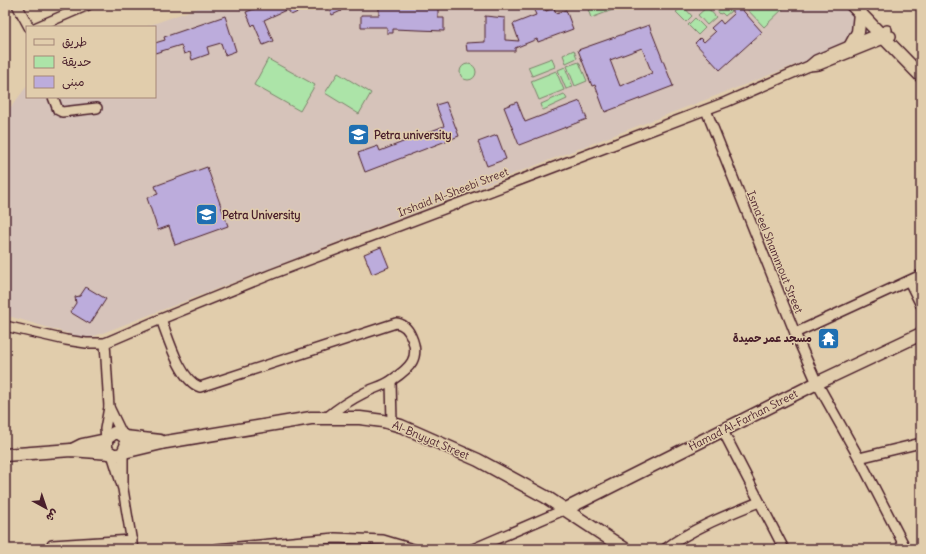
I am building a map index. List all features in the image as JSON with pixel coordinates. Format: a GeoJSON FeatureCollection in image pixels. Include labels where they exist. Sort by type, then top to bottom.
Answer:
{"type":"FeatureCollection","features":[{"type":"Feature","properties":{"kind":"main road"},"geometry":{"type":"LineString","coordinates":[[858,8],[921,66]]}},
{"type":"Feature","properties":{"kind":"main road"},"geometry":{"type":"LineString","coordinates":[[851,45],[858,32],[858,8]]}},
{"type":"Feature","properties":{"kind":"main road"},"geometry":{"type":"LineString","coordinates":[[886,34],[921,76]]}},
{"type":"Feature","properties":{"kind":"main road","name":"Hamad Al-Farhan Street"},"geometry":{"type":"LineString","coordinates":[[566,509],[817,383],[921,334]]}},
{"type":"Feature","properties":{"kind":"main road","name":"Al-Bnyyat Street"},"geometry":{"type":"LineString","coordinates":[[5,456],[71,450],[117,453],[166,442],[312,418],[360,418],[392,423],[478,460],[566,509],[625,549]]}},
{"type":"Feature","properties":{"kind":"main road"},"geometry":{"type":"LineString","coordinates":[[114,433],[124,436],[127,444],[117,453],[105,445],[106,439],[114,433]]}},
{"type":"Feature","properties":{"kind":"main road","name":"Al-Bnyyat Street"},"geometry":{"type":"LineString","coordinates":[[124,436],[166,442]]}},
{"type":"Feature","properties":{"kind":"main road","name":"Al-Bnyyat Street"},"geometry":{"type":"LineString","coordinates":[[71,450],[82,445],[106,439]]}},
{"type":"Feature","properties":{"kind":"street"},"geometry":{"type":"LineString","coordinates":[[17,5],[28,26]]}},
{"type":"Feature","properties":{"kind":"street"},"geometry":{"type":"LineString","coordinates":[[39,26],[88,5]]}},
{"type":"Feature","properties":{"kind":"street","name":"Irshaid Al-Sheebi Street"},"geometry":{"type":"LineString","coordinates":[[105,343],[161,318],[499,187],[706,110],[809,66],[816,60],[851,45],[886,34]]}},
{"type":"Feature","properties":{"kind":"street","name":"Irshaid Al-Sheebi Street"},"geometry":{"type":"LineString","coordinates":[[809,66],[819,66],[886,34]]}},
{"type":"Feature","properties":{"kind":"street"},"geometry":{"type":"LineString","coordinates":[[53,98],[58,110],[62,112],[97,108]]}},
{"type":"Feature","properties":{"kind":"street","name":"Isma'eel Shammout Street"},"geometry":{"type":"LineString","coordinates":[[706,110],[794,333],[817,383],[859,458],[906,549]]}},
{"type":"Feature","properties":{"kind":"street"},"geometry":{"type":"LineString","coordinates":[[794,333],[921,275]]}},
{"type":"Feature","properties":{"kind":"street"},"geometry":{"type":"LineString","coordinates":[[909,281],[921,305]]}},
{"type":"Feature","properties":{"kind":"street"},"geometry":{"type":"LineString","coordinates":[[161,318],[178,363],[194,386],[200,388],[396,323],[401,324],[409,330],[416,351],[415,358],[410,365],[391,381],[352,399],[326,418]]}},
{"type":"Feature","properties":{"kind":"street"},"geometry":{"type":"LineString","coordinates":[[5,326],[66,340],[86,343],[105,343],[109,407],[105,429],[106,439]]}},
{"type":"Feature","properties":{"kind":"street"},"geometry":{"type":"LineString","coordinates":[[391,381],[392,423]]}},
{"type":"Feature","properties":{"kind":"street"},"geometry":{"type":"LineString","coordinates":[[109,407],[124,436]]}},
{"type":"Feature","properties":{"kind":"street"},"geometry":{"type":"LineString","coordinates":[[723,431],[784,549]]}},
{"type":"Feature","properties":{"kind":"street"},"geometry":{"type":"LineString","coordinates":[[859,458],[921,443]]}},
{"type":"Feature","properties":{"kind":"street"},"geometry":{"type":"LineString","coordinates":[[52,545],[132,545],[117,453]]}},
{"type":"Feature","properties":{"kind":"street"},"geometry":{"type":"LineString","coordinates":[[665,549],[681,538],[717,519],[760,502]]}},
{"type":"Feature","properties":{"kind":"street"},"geometry":{"type":"LineString","coordinates":[[473,549],[566,509]]}},
{"type":"Feature","properties":{"kind":"street"},"geometry":{"type":"LineString","coordinates":[[217,549],[243,548],[341,538],[383,540],[413,549]]}},
{"type":"Feature","properties":{"kind":"shaded area","name":"Petra University"},"geometry":{"type":"Polygon","coordinates":[[[206,5],[843,5],[873,35],[87,339],[5,315],[5,115],[26,87],[26,98],[156,98],[156,26],[148,26],[206,5]]]}},
{"type":"Feature","properties":{"kind":"green space"},"geometry":{"type":"Polygon","coordinates":[[[597,5],[626,5],[591,18],[588,9],[597,5]]]}},
{"type":"Feature","properties":{"kind":"green space"},"geometry":{"type":"Polygon","coordinates":[[[712,5],[732,5],[728,8],[731,11],[725,16],[722,13],[720,14],[712,5]]]}},
{"type":"Feature","properties":{"kind":"green space"},"geometry":{"type":"Polygon","coordinates":[[[746,5],[787,5],[764,27],[745,7],[746,5]]]}},
{"type":"Feature","properties":{"kind":"green space"},"geometry":{"type":"Polygon","coordinates":[[[683,6],[692,16],[686,22],[676,12],[683,6]]]}},
{"type":"Feature","properties":{"kind":"green space"},"geometry":{"type":"Polygon","coordinates":[[[707,7],[716,17],[707,25],[698,15],[707,7]]]}},
{"type":"Feature","properties":{"kind":"green space"},"geometry":{"type":"Polygon","coordinates":[[[695,18],[705,28],[698,35],[688,25],[695,18]]]}},
{"type":"Feature","properties":{"kind":"green space"},"geometry":{"type":"Polygon","coordinates":[[[574,50],[577,58],[566,63],[563,55],[574,50]]]}},
{"type":"Feature","properties":{"kind":"green space"},"geometry":{"type":"Polygon","coordinates":[[[552,58],[555,67],[532,76],[528,67],[552,58]]]}},
{"type":"Feature","properties":{"kind":"green space"},"geometry":{"type":"Polygon","coordinates":[[[268,59],[315,85],[300,111],[254,85],[268,59]]]}},
{"type":"Feature","properties":{"kind":"green space"},"geometry":{"type":"Polygon","coordinates":[[[579,62],[587,81],[575,86],[567,66],[579,62]]]}},
{"type":"Feature","properties":{"kind":"green space"},"geometry":{"type":"Polygon","coordinates":[[[468,64],[474,66],[476,72],[474,78],[468,80],[462,78],[460,72],[462,66],[468,64]]]}},
{"type":"Feature","properties":{"kind":"green space"},"geometry":{"type":"Polygon","coordinates":[[[565,67],[573,87],[566,89],[558,70],[565,67]]]}},
{"type":"Feature","properties":{"kind":"green space"},"geometry":{"type":"Polygon","coordinates":[[[556,71],[564,90],[539,100],[531,81],[556,71]]]}},
{"type":"Feature","properties":{"kind":"green space"},"geometry":{"type":"Polygon","coordinates":[[[338,73],[371,93],[359,114],[325,93],[338,73]]]}},
{"type":"Feature","properties":{"kind":"green space"},"geometry":{"type":"Polygon","coordinates":[[[564,94],[567,99],[543,110],[541,104],[564,94]]]}},
{"type":"Feature","properties":{"kind":"building"},"geometry":{"type":"Polygon","coordinates":[[[265,5],[303,5],[298,7],[300,11],[291,15],[289,11],[286,10],[264,20],[273,41],[263,45],[254,24],[252,26],[246,12],[265,5]]]}},
{"type":"Feature","properties":{"kind":"building"},"geometry":{"type":"Polygon","coordinates":[[[327,5],[339,5],[341,11],[332,15],[327,5]]]}},
{"type":"Feature","properties":{"kind":"building"},"geometry":{"type":"Polygon","coordinates":[[[379,5],[438,5],[438,18],[444,18],[444,31],[393,29],[393,33],[387,33],[387,27],[361,27],[361,15],[379,15],[379,5]]]}},
{"type":"Feature","properties":{"kind":"building"},"geometry":{"type":"Polygon","coordinates":[[[532,5],[544,5],[546,11],[554,8],[556,13],[566,10],[573,29],[538,42],[537,39],[515,48],[515,51],[467,51],[466,43],[485,42],[485,16],[505,18],[505,40],[519,41],[513,24],[536,15],[532,5]]]}},
{"type":"Feature","properties":{"kind":"building"},"geometry":{"type":"Polygon","coordinates":[[[735,5],[738,5],[762,32],[720,70],[695,43],[700,38],[704,42],[715,32],[711,28],[720,20],[723,24],[734,14],[730,9],[735,5]]]}},
{"type":"Feature","properties":{"kind":"building"},"geometry":{"type":"Polygon","coordinates":[[[225,16],[236,51],[225,55],[221,43],[207,47],[209,54],[192,60],[190,52],[184,54],[181,45],[156,53],[156,43],[165,40],[164,37],[225,16]]]}},
{"type":"Feature","properties":{"kind":"building"},"geometry":{"type":"Polygon","coordinates":[[[649,25],[673,86],[605,112],[595,85],[592,86],[578,50],[649,25]],[[642,48],[610,60],[620,86],[652,73],[642,48]]]}},
{"type":"Feature","properties":{"kind":"building"},"geometry":{"type":"Polygon","coordinates":[[[580,101],[587,119],[519,145],[504,107],[517,102],[525,122],[580,101]]]}},
{"type":"Feature","properties":{"kind":"building"},"geometry":{"type":"Polygon","coordinates":[[[446,102],[459,136],[365,172],[358,153],[378,146],[380,151],[444,126],[436,105],[446,102]]]}},
{"type":"Feature","properties":{"kind":"building"},"geometry":{"type":"Polygon","coordinates":[[[497,135],[506,159],[487,166],[478,142],[497,135]]]}},
{"type":"Feature","properties":{"kind":"building"},"geometry":{"type":"Polygon","coordinates":[[[207,167],[228,226],[175,245],[169,226],[158,230],[147,198],[158,194],[155,186],[207,167]]]}},
{"type":"Feature","properties":{"kind":"building"},"geometry":{"type":"Polygon","coordinates":[[[381,247],[389,267],[372,274],[364,254],[381,247]]]}},
{"type":"Feature","properties":{"kind":"building"},"geometry":{"type":"Polygon","coordinates":[[[86,287],[106,299],[90,324],[70,312],[76,303],[75,297],[80,296],[86,287]]]}},
{"type":"Feature","properties":{"kind":"place","name":"Petra university"},"geometry":{"type":"Point","coordinates":[358,135]}},
{"type":"Feature","properties":{"kind":"place","name":"Petra University"},"geometry":{"type":"Point","coordinates":[206,215]}},
{"type":"Feature","properties":{"kind":"place","name":"مسجد عمر حميدة"},"geometry":{"type":"Point","coordinates":[828,338]}}]}
